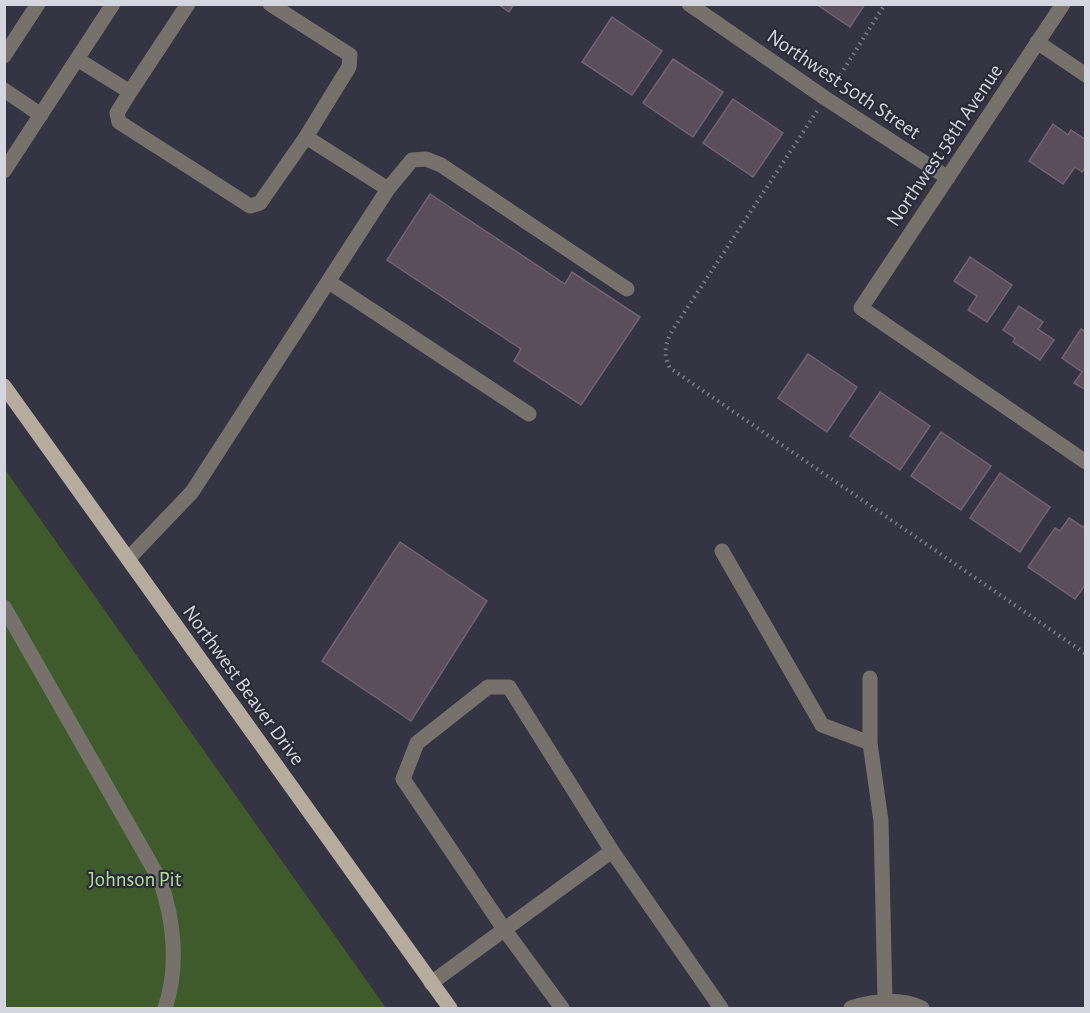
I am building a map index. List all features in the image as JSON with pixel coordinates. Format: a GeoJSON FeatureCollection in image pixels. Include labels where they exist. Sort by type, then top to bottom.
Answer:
{"type":"FeatureCollection","features":[{"type":"Feature","properties":{"kind":"main road","name":"Northwest Beaver Drive"},"geometry":{"type":"LineString","coordinates":[[4,386],[450,1008]]}},
{"type":"Feature","properties":{"kind":"street"},"geometry":{"type":"LineString","coordinates":[[4,56],[38,4]]}},
{"type":"Feature","properties":{"kind":"street"},"geometry":{"type":"LineString","coordinates":[[4,171],[113,4]]}},
{"type":"Feature","properties":{"kind":"street"},"geometry":{"type":"LineString","coordinates":[[188,4],[117,113],[119,122],[250,206],[260,203],[306,137],[349,67],[350,55],[270,4]]}},
{"type":"Feature","properties":{"kind":"street","name":"Northwest 50th Street"},"geometry":{"type":"LineString","coordinates":[[689,4],[825,98],[948,178]]}},
{"type":"Feature","properties":{"kind":"street","name":"Northwest 58th Avenue"},"geometry":{"type":"LineString","coordinates":[[1063,4],[861,308],[1086,462]]}},
{"type":"Feature","properties":{"kind":"street"},"geometry":{"type":"LineString","coordinates":[[1037,42],[1086,75]]}},
{"type":"Feature","properties":{"kind":"street"},"geometry":{"type":"LineString","coordinates":[[77,59],[130,92]]}},
{"type":"Feature","properties":{"kind":"street"},"geometry":{"type":"LineString","coordinates":[[4,90],[41,115]]}},
{"type":"Feature","properties":{"kind":"street"},"geometry":{"type":"LineString","coordinates":[[306,137],[388,189]]}},
{"type":"Feature","properties":{"kind":"street"},"geometry":{"type":"LineString","coordinates":[[128,560],[192,492],[388,189],[412,160],[426,159],[441,165],[627,289]]}},
{"type":"Feature","properties":{"kind":"street"},"geometry":{"type":"LineString","coordinates":[[328,282],[529,414]]}},
{"type":"Feature","properties":{"kind":"street"},"geometry":{"type":"LineString","coordinates":[[722,551],[822,725],[870,743]]}},
{"type":"Feature","properties":{"kind":"street"},"geometry":{"type":"LineString","coordinates":[[4,607],[160,880],[171,918],[173,957],[165,1008]]}},
{"type":"Feature","properties":{"kind":"street"},"geometry":{"type":"LineString","coordinates":[[870,678],[870,743],[881,821],[885,1001]]}},
{"type":"Feature","properties":{"kind":"street"},"geometry":{"type":"LineString","coordinates":[[562,1008],[504,929],[403,779],[417,743],[488,687],[508,687],[612,851],[721,1008]]}},
{"type":"Feature","properties":{"kind":"street"},"geometry":{"type":"LineString","coordinates":[[431,982],[612,851]]}},
{"type":"Feature","properties":{"kind":"street"},"geometry":{"type":"LineString","coordinates":[[851,1008],[885,1001],[922,1008]]}},
{"type":"Feature","properties":{"kind":"path"},"geometry":{"type":"LineString","coordinates":[[885,4],[672,331],[666,343],[664,356],[670,368],[1086,654]]}},
{"type":"Feature","properties":{"kind":"green space","name":"Johnson Pit"},"geometry":{"type":"Polygon","coordinates":[[[4,468],[386,1008],[5,1008],[4,468]]]}},
{"type":"Feature","properties":{"kind":"building"},"geometry":{"type":"Polygon","coordinates":[[[498,4],[514,4],[509,12],[498,4]]]}},
{"type":"Feature","properties":{"kind":"building"},"geometry":{"type":"Polygon","coordinates":[[[816,4],[865,4],[850,27],[816,4]]]}},
{"type":"Feature","properties":{"kind":"building"},"geometry":{"type":"Polygon","coordinates":[[[612,17],[662,51],[632,95],[582,62],[612,17]]]}},
{"type":"Feature","properties":{"kind":"building"},"geometry":{"type":"Polygon","coordinates":[[[673,59],[723,92],[693,137],[643,103],[673,59]]]}},
{"type":"Feature","properties":{"kind":"building"},"geometry":{"type":"Polygon","coordinates":[[[733,99],[783,133],[753,177],[703,143],[733,99]]]}},
{"type":"Feature","properties":{"kind":"building"},"geometry":{"type":"Polygon","coordinates":[[[1053,124],[1068,135],[1071,130],[1086,140],[1086,167],[1082,172],[1075,167],[1063,184],[1029,161],[1053,124]]]}},
{"type":"Feature","properties":{"kind":"building"},"geometry":{"type":"Polygon","coordinates":[[[430,194],[565,284],[572,272],[640,317],[581,405],[514,361],[521,349],[387,260],[430,194]]]}},
{"type":"Feature","properties":{"kind":"building"},"geometry":{"type":"Polygon","coordinates":[[[970,257],[1012,285],[987,322],[968,310],[977,296],[954,281],[970,257]]]}},
{"type":"Feature","properties":{"kind":"building"},"geometry":{"type":"Polygon","coordinates":[[[1019,306],[1043,322],[1038,329],[1054,340],[1040,360],[1013,342],[1015,338],[1003,330],[1019,306]]]}},
{"type":"Feature","properties":{"kind":"building"},"geometry":{"type":"Polygon","coordinates":[[[1081,329],[1086,332],[1086,390],[1074,383],[1082,372],[1062,358],[1081,329]]]}},
{"type":"Feature","properties":{"kind":"building"},"geometry":{"type":"Polygon","coordinates":[[[808,354],[857,387],[827,432],[778,398],[808,354]]]}},
{"type":"Feature","properties":{"kind":"building"},"geometry":{"type":"Polygon","coordinates":[[[880,392],[930,426],[900,470],[850,436],[880,392]]]}},
{"type":"Feature","properties":{"kind":"building"},"geometry":{"type":"Polygon","coordinates":[[[941,432],[991,466],[961,510],[911,476],[941,432]]]}},
{"type":"Feature","properties":{"kind":"building"},"geometry":{"type":"Polygon","coordinates":[[[1000,473],[1050,507],[1020,552],[970,518],[1000,473]]]}},
{"type":"Feature","properties":{"kind":"building"},"geometry":{"type":"Polygon","coordinates":[[[1069,518],[1086,529],[1086,584],[1075,599],[1028,567],[1055,528],[1060,531],[1069,518]]]}},
{"type":"Feature","properties":{"kind":"building"},"geometry":{"type":"Polygon","coordinates":[[[400,542],[487,601],[411,721],[322,661],[400,542]]]}}]}
